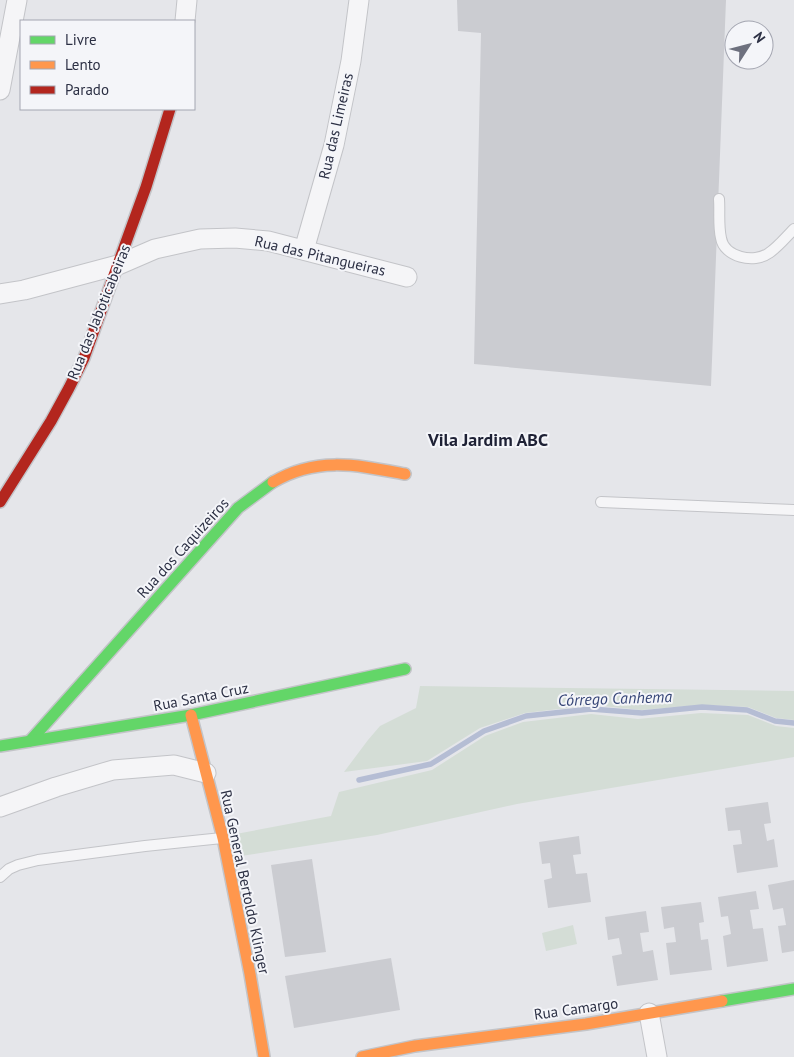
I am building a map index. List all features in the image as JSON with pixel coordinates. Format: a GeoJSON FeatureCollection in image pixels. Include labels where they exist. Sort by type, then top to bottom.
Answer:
{"type":"FeatureCollection","features":[{"type":"Feature","properties":{"kind":"street"},"geometry":{"type":"LineString","coordinates":[[0,90],[17,0]]}},
{"type":"Feature","properties":{"kind":"street"},"geometry":{"type":"LineString","coordinates":[[185,20],[187,0]]}},
{"type":"Feature","properties":{"kind":"street","name":"Rua das Limeiras"},"geometry":{"type":"LineString","coordinates":[[304,250],[334,146],[351,61],[359,0]]}},
{"type":"Feature","properties":{"kind":"street","name":"Rua das Jaboticabeiras"},"geometry":{"type":"LineString","coordinates":[[0,502],[46,429],[77,371],[106,302],[144,194],[170,110]]}},
{"type":"Feature","properties":{"kind":"street","name":"Rua das Pitangueiras"},"geometry":{"type":"LineString","coordinates":[[0,294],[24,290],[118,265],[155,249],[200,239],[235,238],[268,241],[407,277]]}},
{"type":"Feature","properties":{"kind":"street","name":"Rua dos Caquizeiros"},"geometry":{"type":"LineString","coordinates":[[30,741],[238,508],[259,491],[288,474],[315,466],[346,465],[405,474]]}},
{"type":"Feature","properties":{"kind":"street","name":"Rua Santa Cruz"},"geometry":{"type":"LineString","coordinates":[[0,746],[192,715],[405,669]]}},
{"type":"Feature","properties":{"kind":"street","name":"Rua General Bertoldo Klinger"},"geometry":{"type":"LineString","coordinates":[[192,715],[222,838],[250,974],[264,1057]]}},
{"type":"Feature","properties":{"kind":"street"},"geometry":{"type":"LineString","coordinates":[[0,807],[56,787],[113,770],[174,765],[206,773]]}},
{"type":"Feature","properties":{"kind":"street","name":"Rua Camargo"},"geometry":{"type":"LineString","coordinates":[[362,1057],[415,1046],[586,1024],[794,989]]}},
{"type":"Feature","properties":{"kind":"street"},"geometry":{"type":"LineString","coordinates":[[649,1013],[658,1057]]}},
{"type":"Feature","properties":{"kind":"lane"},"geometry":{"type":"LineString","coordinates":[[719,199],[721,239],[726,249],[734,255],[756,259],[768,254],[794,229]]}},
{"type":"Feature","properties":{"kind":"lane"},"geometry":{"type":"LineString","coordinates":[[601,502],[794,510]]}},
{"type":"Feature","properties":{"kind":"lane"},"geometry":{"type":"LineString","coordinates":[[0,877],[18,864],[38,860],[222,838]]}},
{"type":"Feature","properties":{"kind":"shaded area"},"geometry":{"type":"Polygon","coordinates":[[[420,686],[794,691],[794,720],[776,718],[748,707],[702,705],[641,710],[593,705],[525,713],[480,728],[427,761],[344,772],[380,726],[416,708],[420,686]]]}},
{"type":"Feature","properties":{"kind":"shaded area"},"geometry":{"type":"Polygon","coordinates":[[[701,713],[748,715],[776,726],[794,728],[794,757],[517,804],[377,835],[241,856],[236,834],[331,816],[339,792],[432,770],[485,736],[523,722],[591,714],[638,719],[701,713]]]}},
{"type":"Feature","properties":{"kind":"shaded area"},"geometry":{"type":"Polygon","coordinates":[[[573,925],[577,944],[546,951],[542,933],[573,925]]]}},
{"type":"Feature","properties":{"kind":"building"},"geometry":{"type":"Polygon","coordinates":[[[457,0],[726,0],[711,386],[474,364],[481,33],[458,31],[457,0]]]}},
{"type":"Feature","properties":{"kind":"building"},"geometry":{"type":"Polygon","coordinates":[[[768,802],[771,823],[764,824],[767,841],[774,839],[778,867],[737,873],[733,845],[742,844],[740,830],[728,831],[725,808],[768,802]]]}},
{"type":"Feature","properties":{"kind":"building"},"geometry":{"type":"Polygon","coordinates":[[[579,836],[581,854],[573,855],[576,874],[587,873],[591,902],[548,908],[544,880],[552,878],[550,863],[542,864],[539,842],[579,836]]]}},
{"type":"Feature","properties":{"kind":"building"},"geometry":{"type":"Polygon","coordinates":[[[312,859],[326,952],[285,957],[271,865],[312,859]]]}},
{"type":"Feature","properties":{"kind":"building"},"geometry":{"type":"Polygon","coordinates":[[[794,880],[794,951],[782,953],[778,926],[786,925],[783,908],[773,910],[768,885],[794,880]]]}},
{"type":"Feature","properties":{"kind":"building"},"geometry":{"type":"Polygon","coordinates":[[[756,891],[759,909],[750,910],[753,929],[763,928],[768,961],[727,967],[723,936],[731,934],[728,916],[721,917],[718,897],[756,891]]]}},
{"type":"Feature","properties":{"kind":"building"},"geometry":{"type":"Polygon","coordinates":[[[701,902],[704,922],[699,923],[701,940],[708,939],[712,970],[670,975],[666,943],[676,942],[674,927],[664,929],[661,907],[701,902]]]}},
{"type":"Feature","properties":{"kind":"building"},"geometry":{"type":"Polygon","coordinates":[[[646,911],[649,932],[640,933],[643,952],[653,950],[658,980],[617,986],[612,956],[622,954],[619,938],[608,940],[605,917],[646,911]]]}},
{"type":"Feature","properties":{"kind":"building"},"geometry":{"type":"Polygon","coordinates":[[[391,958],[400,1010],[294,1028],[285,976],[391,958]]]}},
{"type":"Feature","properties":{"kind":"waterway","name":"Córrego Canhema"},"geometry":{"type":"LineString","coordinates":[[359,780],[431,764],[484,731],[526,716],[591,709],[642,713],[702,707],[747,710],[775,721],[794,723]]}},
{"type":"Feature","properties":{"kind":"traffic: fast"},"geometry":{"type":"LineString","coordinates":[[30,741],[238,508],[273,482]]}},
{"type":"Feature","properties":{"kind":"traffic: fast"},"geometry":{"type":"LineString","coordinates":[[0,746],[191,715],[405,669]]}},
{"type":"Feature","properties":{"kind":"traffic: fast"},"geometry":{"type":"LineString","coordinates":[[722,1001],[794,989]]}},
{"type":"Feature","properties":{"kind":"traffic: slow"},"geometry":{"type":"LineString","coordinates":[[273,482],[289,474],[321,466],[354,466],[405,474]]}},
{"type":"Feature","properties":{"kind":"traffic: slow"},"geometry":{"type":"LineString","coordinates":[[191,715],[223,838],[250,974],[264,1057]]}},
{"type":"Feature","properties":{"kind":"traffic: slow"},"geometry":{"type":"LineString","coordinates":[[362,1057],[415,1046],[586,1024],[722,1001]]}},
{"type":"Feature","properties":{"kind":"traffic: jam"},"geometry":{"type":"LineString","coordinates":[[0,502],[51,421],[84,358],[146,187],[170,110]]}},
{"type":"Feature","properties":{"kind":"district","name":"Vila Jardim ABC"},"geometry":{"type":"Point","coordinates":[488,440]}}]}
